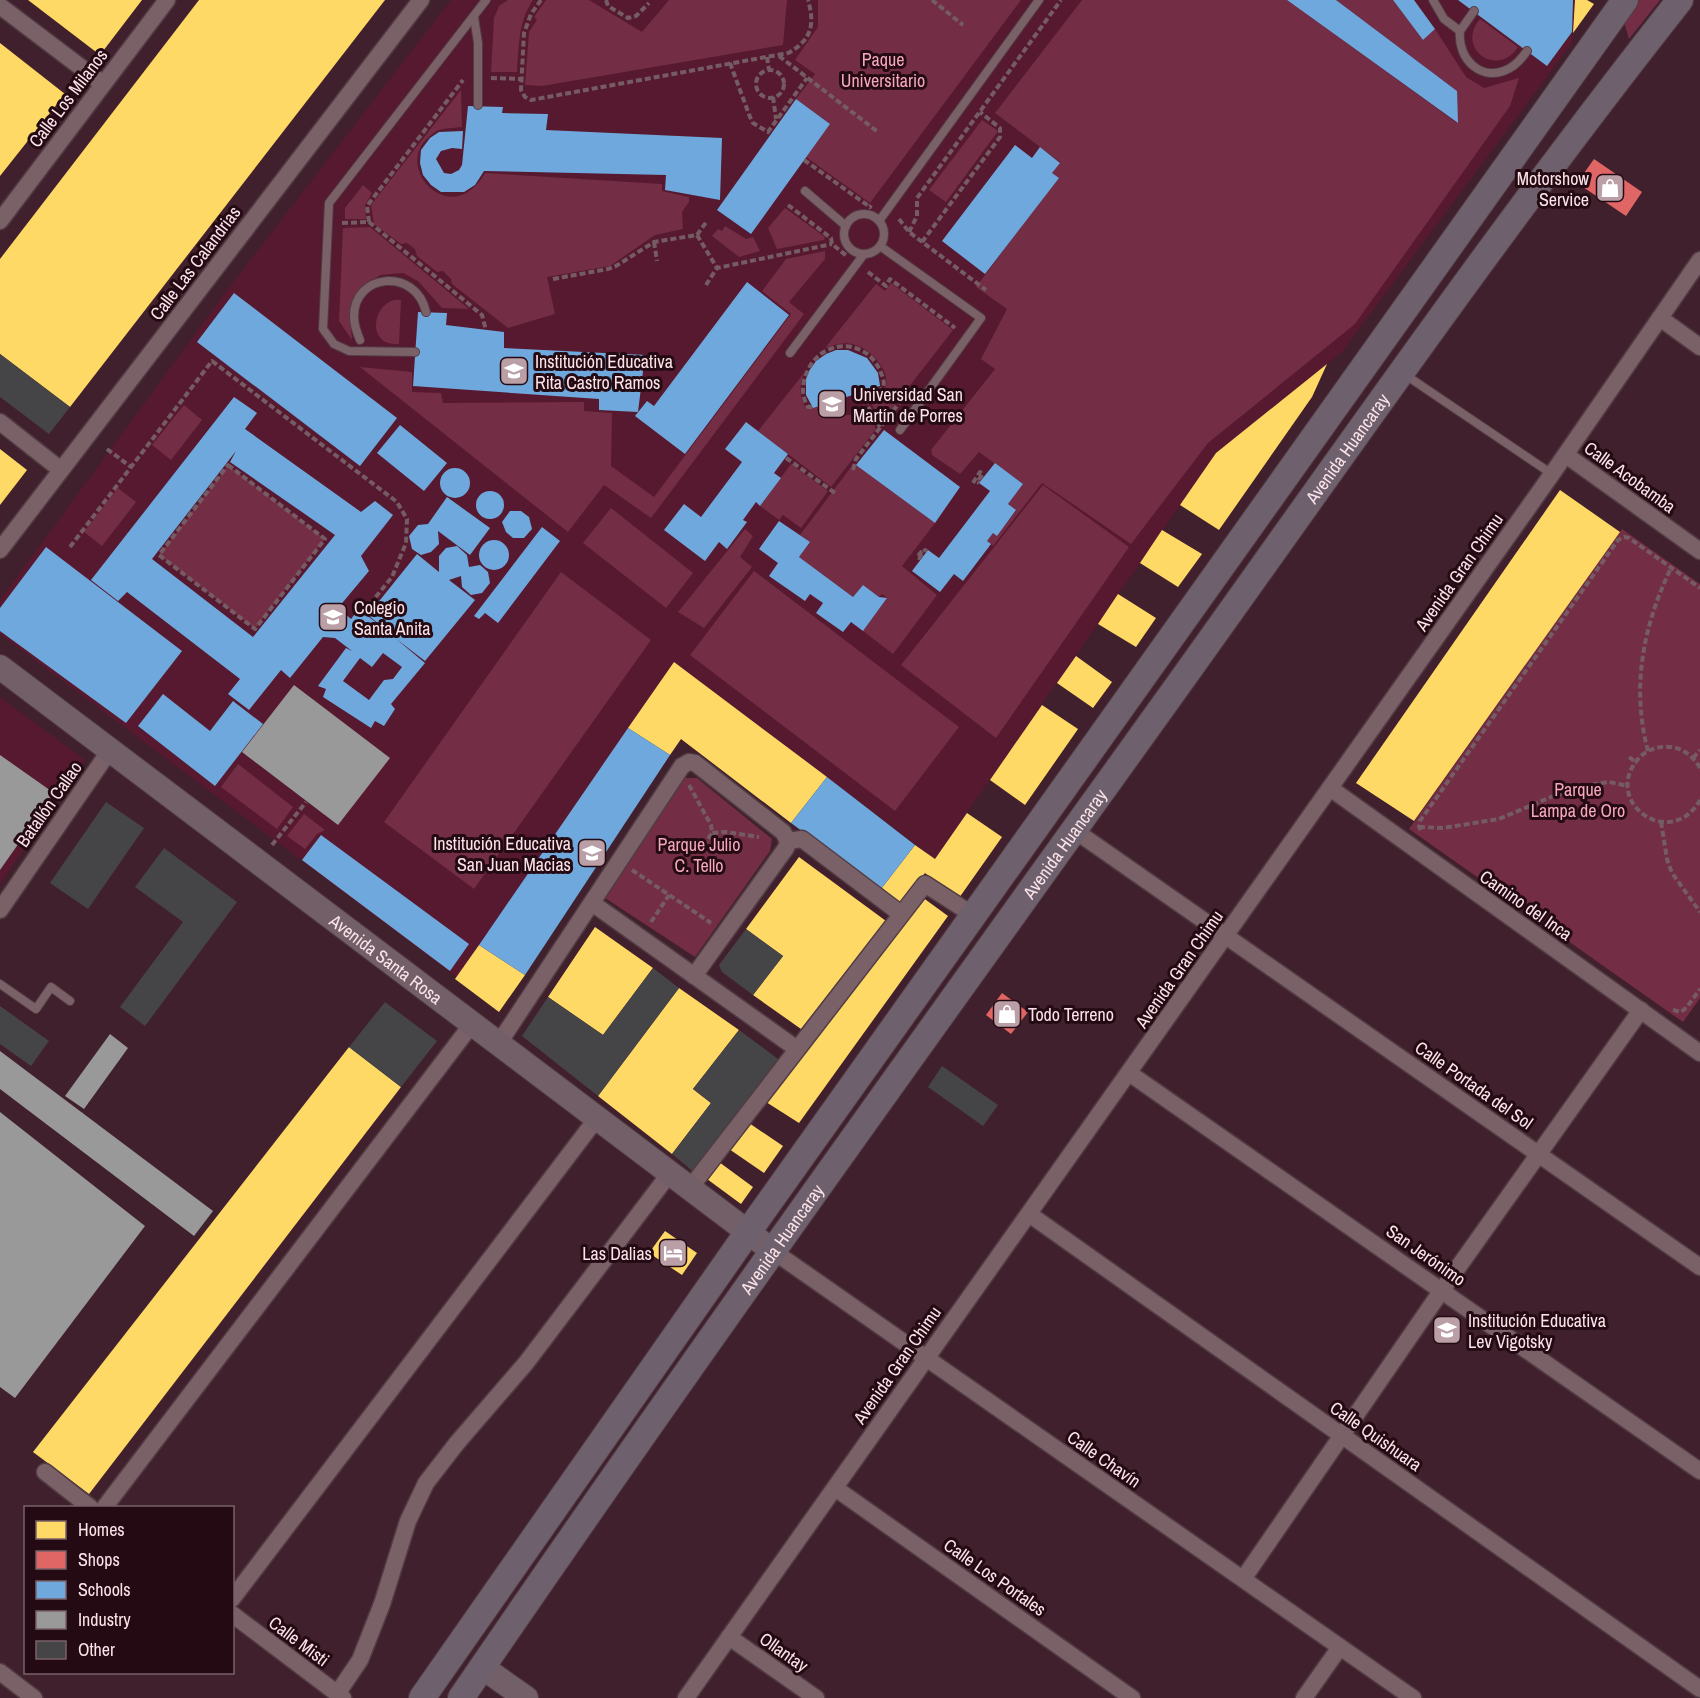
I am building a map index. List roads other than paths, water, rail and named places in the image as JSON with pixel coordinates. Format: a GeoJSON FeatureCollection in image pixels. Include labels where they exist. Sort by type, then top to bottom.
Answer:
{"type":"FeatureCollection","features":[{"type":"Feature","properties":{"kind":"main road","name":"Avenida Huancaray"},"geometry":{"type":"LineString","coordinates":[[422,1698],[748,1232],[1625,0]]}},
{"type":"Feature","properties":{"kind":"main road","name":"Avenida Huancaray"},"geometry":{"type":"LineString","coordinates":[[460,1698],[774,1251],[1402,373],[1569,143],[1680,0]]}},
{"type":"Feature","properties":{"kind":"main road"},"geometry":{"type":"LineString","coordinates":[[1648,41],[1700,6]]}},
{"type":"Feature","properties":{"kind":"street","name":"Calle Los Milanos"},"geometry":{"type":"LineString","coordinates":[[1,218],[167,0]]}},
{"type":"Feature","properties":{"kind":"street","name":"Calle Las Calandrias"},"geometry":{"type":"LineString","coordinates":[[0,550],[421,0]]}},
{"type":"Feature","properties":{"kind":"street"},"geometry":{"type":"LineString","coordinates":[[0,6],[103,84]]}},
{"type":"Feature","properties":{"kind":"street","name":"Avenida Gran Chimu"},"geometry":{"type":"LineString","coordinates":[[686,1698],[1566,455],[1700,260]]}},
{"type":"Feature","properties":{"kind":"street"},"geometry":{"type":"LineString","coordinates":[[1660,318],[1700,347]]}},
{"type":"Feature","properties":{"kind":"street"},"geometry":{"type":"LineString","coordinates":[[0,422],[61,470]]}},
{"type":"Feature","properties":{"kind":"street","name":"Calle Acobamba"},"geometry":{"type":"LineString","coordinates":[[1566,455],[1700,551]]}},
{"type":"Feature","properties":{"kind":"street","name":"Avenida Santa Rosa"},"geometry":{"type":"LineString","coordinates":[[0,667],[774,1251]]}},
{"type":"Feature","properties":{"kind":"street","name":"Batallón Callao"},"geometry":{"type":"LineString","coordinates":[[0,910],[110,750]]}},
{"type":"Feature","properties":{"kind":"street"},"geometry":{"type":"LineString","coordinates":[[499,1044],[682,766],[689,762],[695,763],[748,804],[783,832],[788,841],[786,848],[694,976]]}},
{"type":"Feature","properties":{"kind":"street","name":"Camino del Inca"},"geometry":{"type":"LineString","coordinates":[[1330,788],[1641,1010],[1697,1044]]}},
{"type":"Feature","properties":{"kind":"street","name":"Calle Portada del Sol"},"geometry":{"type":"LineString","coordinates":[[1074,830],[1700,1267]]}},
{"type":"Feature","properties":{"kind":"street"},"geometry":{"type":"LineString","coordinates":[[788,841],[802,839],[901,914]]}},
{"type":"Feature","properties":{"kind":"street"},"geometry":{"type":"LineString","coordinates":[[690,1188],[925,884],[974,915]]}},
{"type":"Feature","properties":{"kind":"street"},"geometry":{"type":"LineString","coordinates":[[592,903],[797,1049]]}},
{"type":"Feature","properties":{"kind":"street"},"geometry":{"type":"LineString","coordinates":[[1243,1579],[1442,1290],[1641,1010]]}},
{"type":"Feature","properties":{"kind":"street"},"geometry":{"type":"LineString","coordinates":[[106,1506],[472,1024]]}},
{"type":"Feature","properties":{"kind":"street","name":"San Jerónimo"},"geometry":{"type":"LineString","coordinates":[[1129,1073],[1700,1471]]}},
{"type":"Feature","properties":{"kind":"street"},"geometry":{"type":"LineString","coordinates":[[234,1596],[597,1118]]}},
{"type":"Feature","properties":{"kind":"street"},"geometry":{"type":"LineString","coordinates":[[340,1696],[360,1660],[382,1604],[408,1521],[426,1483],[526,1362],[670,1173]]}},
{"type":"Feature","properties":{"kind":"street","name":"Calle Quishuara"},"geometry":{"type":"LineString","coordinates":[[1029,1214],[1700,1689]]}},
{"type":"Feature","properties":{"kind":"street","name":"Calle Chavín"},"geometry":{"type":"LineString","coordinates":[[774,1251],[1413,1698]]}},
{"type":"Feature","properties":{"kind":"street"},"geometry":{"type":"LineString","coordinates":[[45,1473],[88,1506]]}},
{"type":"Feature","properties":{"kind":"street","name":"Calle Los Portales"},"geometry":{"type":"LineString","coordinates":[[835,1488],[1132,1698]]}},
{"type":"Feature","properties":{"kind":"street","name":"Calle Misti"},"geometry":{"type":"LineString","coordinates":[[234,1616],[340,1696]]}},
{"type":"Feature","properties":{"kind":"street","name":"Ollantay"},"geometry":{"type":"LineString","coordinates":[[729,1637],[816,1698]]}},
{"type":"Feature","properties":{"kind":"street"},"geometry":{"type":"LineString","coordinates":[[1304,1698],[1340,1647]]}},
{"type":"Feature","properties":{"kind":"street"},"geometry":{"type":"LineString","coordinates":[[482,1667],[526,1698]]}},
{"type":"Feature","properties":{"kind":"street"},"geometry":{"type":"LineString","coordinates":[[0,1672],[34,1698]]}},
{"type":"Feature","properties":{"kind":"lane"},"geometry":{"type":"LineString","coordinates":[[415,352],[349,351],[334,344],[323,329],[329,203],[486,0]]}},
{"type":"Feature","properties":{"kind":"lane"},"geometry":{"type":"LineString","coordinates":[[879,221],[1039,0]]}},
{"type":"Feature","properties":{"kind":"lane"},"geometry":{"type":"LineString","coordinates":[[1433,0],[1444,19],[1460,31]]}},
{"type":"Feature","properties":{"kind":"lane"},"geometry":{"type":"LineString","coordinates":[[1474,11],[1460,31],[1461,50],[1465,58],[1480,70],[1493,73],[1506,70],[1517,63],[1527,51]]}},
{"type":"Feature","properties":{"kind":"lane"},"geometry":{"type":"LineString","coordinates":[[474,17],[478,43],[478,105]]}},
{"type":"Feature","properties":{"kind":"lane"},"geometry":{"type":"LineString","coordinates":[[805,191],[846,226]]}},
{"type":"Feature","properties":{"kind":"lane"},"geometry":{"type":"LineString","coordinates":[[790,353],[864,254],[880,246],[884,234],[879,221],[868,214],[861,214],[850,220],[846,226],[844,238],[856,252],[864,254]]}},
{"type":"Feature","properties":{"kind":"lane"},"geometry":{"type":"LineString","coordinates":[[880,246],[981,318],[900,430]]}},
{"type":"Feature","properties":{"kind":"lane"},"geometry":{"type":"LineString","coordinates":[[360,340],[354,316],[356,304],[362,294],[372,286],[384,281],[396,281],[407,285],[417,292],[424,303],[426,312]]}},
{"type":"Feature","properties":{"kind":"lane"},"geometry":{"type":"LineString","coordinates":[[1402,373],[1552,474]]}},
{"type":"Feature","properties":{"kind":"lane"},"geometry":{"type":"LineString","coordinates":[[0,984],[36,1008],[51,987],[70,1000]]}},
{"type":"Feature","properties":{"kind":"place","name":"Motorshow Service"},"geometry":{"type":"Point","coordinates":[1610,188]}},
{"type":"Feature","properties":{"kind":"place","name":"Institución Educativa Rita Castro Ramos"},"geometry":{"type":"Point","coordinates":[514,371]}},
{"type":"Feature","properties":{"kind":"place","name":"Universidad San Martín de Porres"},"geometry":{"type":"Point","coordinates":[832,404]}},
{"type":"Feature","properties":{"kind":"place","name":"Colegio Santa Anita"},"geometry":{"type":"Point","coordinates":[333,617]}},
{"type":"Feature","properties":{"kind":"place","name":"Institución Educativa San Juan Macias"},"geometry":{"type":"Point","coordinates":[592,853]}},
{"type":"Feature","properties":{"kind":"place","name":"Todo Terreno"},"geometry":{"type":"Point","coordinates":[1007,1014]}},
{"type":"Feature","properties":{"kind":"place","name":"Las Dalias"},"geometry":{"type":"Point","coordinates":[673,1253]}},
{"type":"Feature","properties":{"kind":"place","name":"Institución Educativa Lev Vigotsky"},"geometry":{"type":"Point","coordinates":[1447,1330]}},
{"type":"Feature","properties":{"kind":"park label","name":"Paque Universitario"},"geometry":{"type":"Point","coordinates":[883,69]}},
{"type":"Feature","properties":{"kind":"park label","name":"Parque Lampa de Oro"},"geometry":{"type":"Point","coordinates":[1578,799]}},
{"type":"Feature","properties":{"kind":"park label","name":"Parque Julio C. Tello"},"geometry":{"type":"Point","coordinates":[699,854]}}]}
